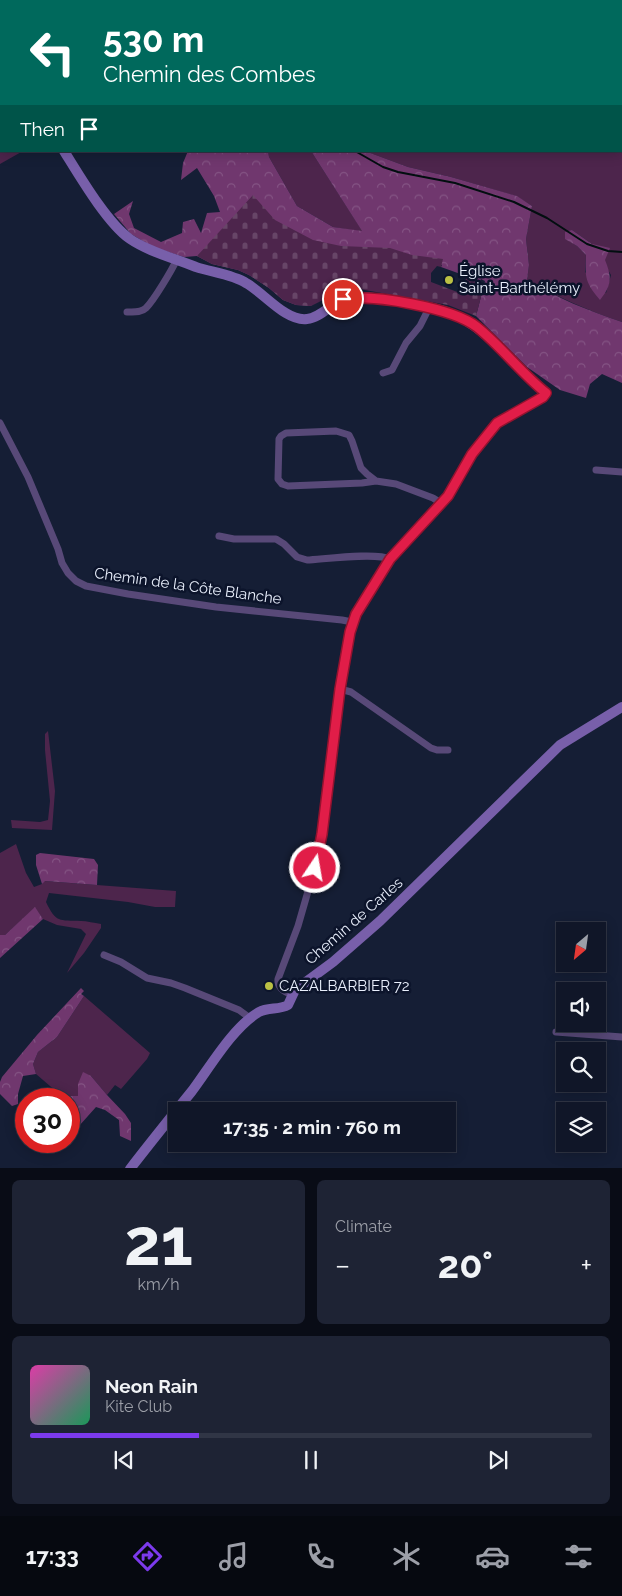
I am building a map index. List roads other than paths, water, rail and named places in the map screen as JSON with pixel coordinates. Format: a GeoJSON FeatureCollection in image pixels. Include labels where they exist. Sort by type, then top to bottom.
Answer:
{"type":"FeatureCollection","features":[{"type":"Feature","properties":{"kind":"street"},"geometry":{"type":"LineString","coordinates":[[65,152],[116,226],[140,245],[177,260],[245,282],[286,313],[297,318],[307,319],[343,299],[354,297],[384,300],[452,314],[476,326],[546,393],[543,397],[497,423],[472,454],[456,484],[390,559],[352,622],[340,689],[322,834],[315,868],[298,926],[278,979],[281,989],[292,995]]}},
{"type":"Feature","properties":{"kind":"street"},"geometry":{"type":"LineString","coordinates":[[127,312],[140,312],[147,307],[177,260]]}},
{"type":"Feature","properties":{"kind":"street"},"geometry":{"type":"LineString","coordinates":[[383,373],[392,370],[406,343],[420,326],[429,308]]}},
{"type":"Feature","properties":{"kind":"street","name":"Chemin de la Côte Blanche"},"geometry":{"type":"LineString","coordinates":[[0,423],[28,477],[58,549],[62,564],[76,581],[86,586],[128,594],[216,607],[352,622]]}},
{"type":"Feature","properties":{"kind":"street"},"geometry":{"type":"LineString","coordinates":[[376,481],[361,468],[349,435],[336,432],[286,434],[279,439],[278,479],[282,484],[288,486],[376,481],[396,484],[441,503]]}},
{"type":"Feature","properties":{"kind":"street"},"geometry":{"type":"LineString","coordinates":[[596,470],[622,472]]}},
{"type":"Feature","properties":{"kind":"street"},"geometry":{"type":"LineString","coordinates":[[219,536],[234,539],[276,539],[297,557],[306,560],[372,556],[390,559]]}},
{"type":"Feature","properties":{"kind":"street"},"geometry":{"type":"LineString","coordinates":[[340,689],[351,692],[431,748],[448,750]]}},
{"type":"Feature","properties":{"kind":"street","name":"Chemin de Carles"},"geometry":{"type":"LineString","coordinates":[[130,1168],[192,1091],[232,1037],[250,1018],[266,1009],[288,1005],[292,995],[300,985],[333,962],[380,921],[560,745],[621,708]]}},
{"type":"Feature","properties":{"kind":"street"},"geometry":{"type":"LineString","coordinates":[[104,955],[121,962],[147,978],[185,988],[239,1010],[250,1018]]}},
{"type":"Feature","properties":{"kind":"street"},"geometry":{"type":"LineString","coordinates":[[556,1032],[622,1037]]}},
{"type":"Feature","properties":{"kind":"waterway"},"geometry":{"type":"LineString","coordinates":[[357,152],[383,167],[398,172],[455,183],[514,202],[547,218],[587,244],[608,251],[622,252]]}},
{"type":"Feature","properties":{"kind":"place","name":"Église Saint-Barthélémy"},"geometry":{"type":"Point","coordinates":[449,280]}},
{"type":"Feature","properties":{"kind":"place","name":"CAZALBARBIER 72"},"geometry":{"type":"Point","coordinates":[269,986]}}]}
